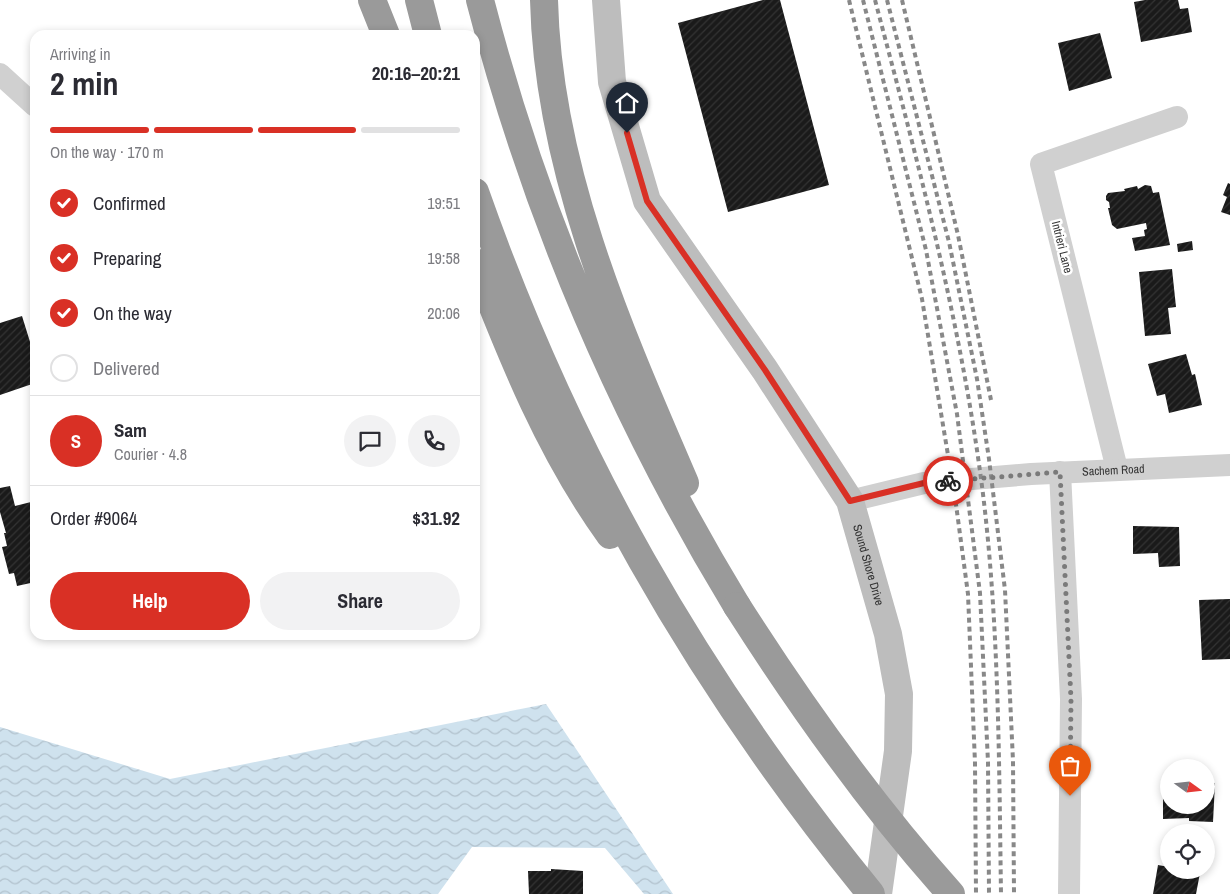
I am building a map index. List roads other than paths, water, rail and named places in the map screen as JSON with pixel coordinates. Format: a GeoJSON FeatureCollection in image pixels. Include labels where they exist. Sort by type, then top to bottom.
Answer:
{"type":"FeatureCollection","features":[{"type":"Feature","properties":{"kind":"highway"},"geometry":{"type":"LineString","coordinates":[[372,0],[384,30]]}},
{"type":"Feature","properties":{"kind":"highway"},"geometry":{"type":"LineString","coordinates":[[419,0],[427,30]]}},
{"type":"Feature","properties":{"kind":"highway"},"geometry":{"type":"LineString","coordinates":[[480,0],[497,66],[541,201],[593,332],[662,476],[738,606],[798,701],[889,822],[951,894]]}},
{"type":"Feature","properties":{"kind":"highway"},"geometry":{"type":"LineString","coordinates":[[544,0],[550,74],[560,130],[589,239],[627,348],[738,606]]}},
{"type":"Feature","properties":{"kind":"highway"},"geometry":{"type":"LineString","coordinates":[[480,206],[499,261],[528,331],[583,452],[658,592],[744,727],[792,795],[871,894]]}},
{"type":"Feature","properties":{"kind":"highway"},"geometry":{"type":"LineString","coordinates":[[480,274],[558,455],[583,498],[703,665]]}},
{"type":"Feature","properties":{"kind":"main road","name":"Sound Shore Drive"},"geometry":{"type":"LineString","coordinates":[[606,0],[612,82],[647,201],[765,370],[850,501],[888,634],[899,694],[898,751],[878,894]]}},
{"type":"Feature","properties":{"kind":"street"},"geometry":{"type":"LineString","coordinates":[[0,74],[30,101]]}},
{"type":"Feature","properties":{"kind":"street","name":"Intrieri Lane"},"geometry":{"type":"LineString","coordinates":[[1118,469],[1041,164],[1177,117]]}},
{"type":"Feature","properties":{"kind":"street","name":"Sachem Road"},"geometry":{"type":"LineString","coordinates":[[850,501],[924,483],[1060,472],[1230,465]]}},
{"type":"Feature","properties":{"kind":"street"},"geometry":{"type":"LineString","coordinates":[[1060,472],[1071,699],[1070,894]]}},
{"type":"Feature","properties":{"kind":"water"},"geometry":{"type":"Polygon","coordinates":[[[546,704],[673,894],[644,894],[605,848],[472,847],[438,894],[0,894],[0,727],[170,779],[546,704]]]}},
{"type":"Feature","properties":{"kind":"railway"},"geometry":{"type":"LineString","coordinates":[[849,0],[922,299],[955,497],[968,594],[975,763],[976,894]]}},
{"type":"Feature","properties":{"kind":"railway"},"geometry":{"type":"LineString","coordinates":[[863,0],[926,250],[957,414],[980,593],[988,762],[989,894]]}},
{"type":"Feature","properties":{"kind":"railway"},"geometry":{"type":"LineString","coordinates":[[875,0],[923,184],[951,307],[974,431],[983,494],[995,644],[999,744],[1001,894]]}},
{"type":"Feature","properties":{"kind":"railway"},"geometry":{"type":"LineString","coordinates":[[887,0],[949,242],[977,379],[989,459],[1005,590],[1013,761],[1014,894]]}},
{"type":"Feature","properties":{"kind":"railway"},"geometry":{"type":"LineString","coordinates":[[902,0],[958,235],[991,400]]}}]}
